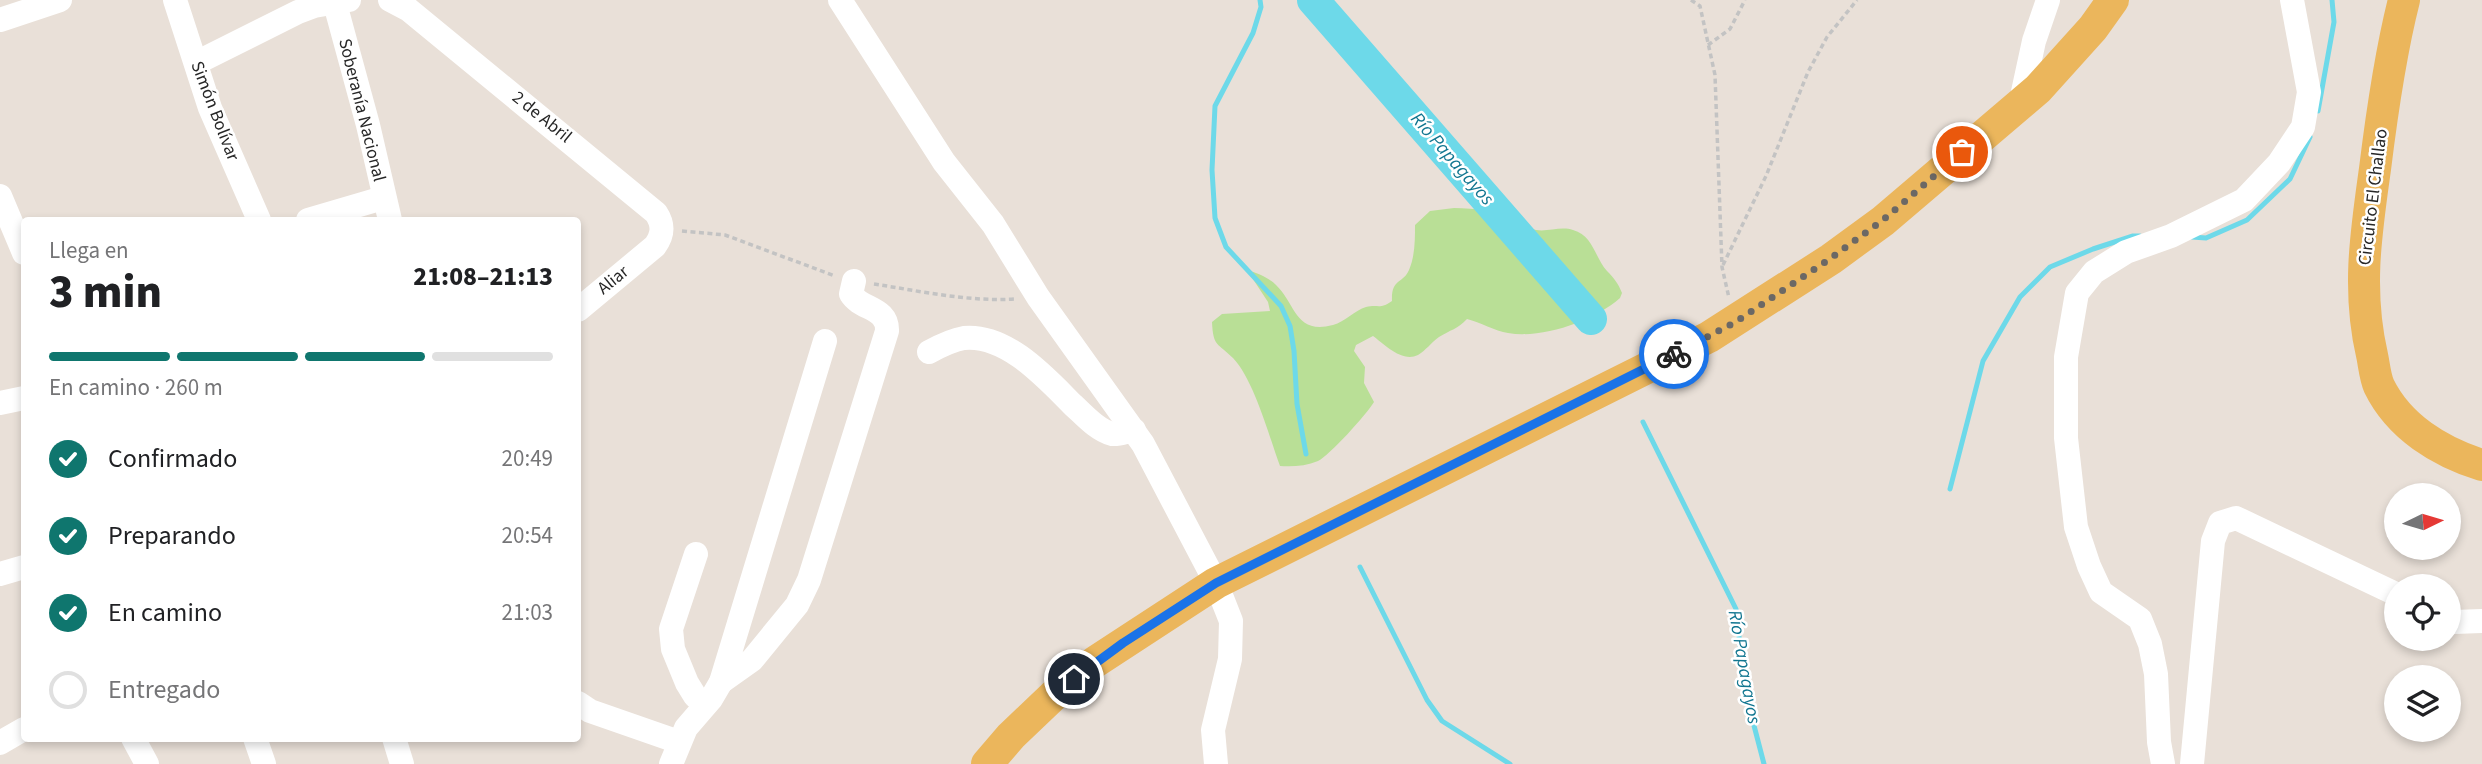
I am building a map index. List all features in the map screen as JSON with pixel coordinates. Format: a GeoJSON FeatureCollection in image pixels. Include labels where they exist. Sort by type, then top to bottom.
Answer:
{"type":"FeatureCollection","features":[{"type":"Feature","properties":{"kind":"main road"},"geometry":{"type":"LineString","coordinates":[[987,764],[1011,736],[1053,696],[1096,662],[1216,583],[1721,330],[1883,220],[2038,89],[2084,38],[2113,0]]}},
{"type":"Feature","properties":{"kind":"main road","name":"Circuito El Challao"},"geometry":{"type":"LineString","coordinates":[[2404,0],[2379,135],[2363,261],[2366,329],[2379,385],[2399,417],[2423,438],[2463,459],[2482,465]]}},
{"type":"Feature","properties":{"kind":"street"},"geometry":{"type":"LineString","coordinates":[[12,11],[60,0]]}},
{"type":"Feature","properties":{"kind":"street","name":"Simón Bolívar"},"geometry":{"type":"LineString","coordinates":[[175,0],[210,108],[258,217]]}},
{"type":"Feature","properties":{"kind":"street","name":"2 de Abril"},"geometry":{"type":"LineString","coordinates":[[390,0],[409,9],[656,213],[662,229],[660,239],[649,251]]}},
{"type":"Feature","properties":{"kind":"street"},"geometry":{"type":"LineString","coordinates":[[840,0],[944,162],[993,224],[1038,298],[1133,430],[1216,583],[1230,621],[1230,659],[1213,730],[1216,764]]}},
{"type":"Feature","properties":{"kind":"street"},"geometry":{"type":"LineString","coordinates":[[2021,102],[2034,41],[2048,0]]}},
{"type":"Feature","properties":{"kind":"street"},"geometry":{"type":"LineString","coordinates":[[2163,764],[2159,742],[2156,674],[2150,644],[2140,619],[2101,592],[2076,527],[2066,438],[2066,357],[2077,293],[2094,272],[2126,252],[2171,236],[2244,200],[2279,163],[2303,127],[2309,92],[2292,0]]}},
{"type":"Feature","properties":{"kind":"street"},"geometry":{"type":"LineString","coordinates":[[196,63],[298,12],[340,1]]}},
{"type":"Feature","properties":{"kind":"street","name":"Soberanía Nacional"},"geometry":{"type":"LineString","coordinates":[[340,1],[386,209]]}},
{"type":"Feature","properties":{"kind":"street"},"geometry":{"type":"LineString","coordinates":[[0,196],[6,228],[21,249]]}},
{"type":"Feature","properties":{"kind":"street"},"geometry":{"type":"LineString","coordinates":[[329,217],[386,209]]}},
{"type":"Feature","properties":{"kind":"street","name":"Aliar"},"geometry":{"type":"LineString","coordinates":[[581,308],[649,251]]}},
{"type":"Feature","properties":{"kind":"street"},"geometry":{"type":"LineString","coordinates":[[721,682],[752,660],[782,624],[797,605],[816,562],[887,331],[887,323],[878,311],[856,302],[851,294],[854,281]]}},
{"type":"Feature","properties":{"kind":"street"},"geometry":{"type":"LineString","coordinates":[[929,352],[965,338],[977,338],[998,344],[1032,365],[1103,430],[1115,435],[1133,430]]}},
{"type":"Feature","properties":{"kind":"street"},"geometry":{"type":"LineString","coordinates":[[581,705],[675,753],[694,715],[706,704],[721,682],[825,341]]}},
{"type":"Feature","properties":{"kind":"street"},"geometry":{"type":"LineString","coordinates":[[0,403],[21,399]]}},
{"type":"Feature","properties":{"kind":"street"},"geometry":{"type":"LineString","coordinates":[[2192,764],[2213,541],[2220,523],[2236,518],[2384,588]]}},
{"type":"Feature","properties":{"kind":"street"},"geometry":{"type":"LineString","coordinates":[[696,554],[671,629],[673,649],[687,683],[695,696],[706,704]]}},
{"type":"Feature","properties":{"kind":"street"},"geometry":{"type":"LineString","coordinates":[[0,574],[21,568]]}},
{"type":"Feature","properties":{"kind":"street"},"geometry":{"type":"LineString","coordinates":[[2461,622],[2482,621]]}},
{"type":"Feature","properties":{"kind":"street"},"geometry":{"type":"LineString","coordinates":[[0,743],[21,731]]}},
{"type":"Feature","properties":{"kind":"street"},"geometry":{"type":"LineString","coordinates":[[135,742],[147,764]]}},
{"type":"Feature","properties":{"kind":"street"},"geometry":{"type":"LineString","coordinates":[[256,742],[264,764]]}},
{"type":"Feature","properties":{"kind":"street"},"geometry":{"type":"LineString","coordinates":[[395,742],[402,764]]}},
{"type":"Feature","properties":{"kind":"path"},"geometry":{"type":"LineString","coordinates":[[1691,0],[1700,6],[1715,75],[1722,267],[1721,330]]}},
{"type":"Feature","properties":{"kind":"path"},"geometry":{"type":"LineString","coordinates":[[1709,45],[1730,29],[1745,0]]}},
{"type":"Feature","properties":{"kind":"path"},"geometry":{"type":"LineString","coordinates":[[1722,267],[1766,176],[1808,72],[1827,37],[1857,0]]}},
{"type":"Feature","properties":{"kind":"green space"},"geometry":{"type":"Polygon","coordinates":[[[1454,208],[1502,213],[1536,230],[1564,229],[1580,233],[1617,283],[1622,293],[1620,298],[1582,321],[1552,331],[1508,333],[1467,319],[1412,357],[1394,352],[1373,336],[1356,345],[1354,351],[1365,367],[1364,383],[1374,402],[1370,408],[1323,458],[1299,466],[1280,466],[1248,380],[1233,358],[1217,344],[1214,336],[1212,322],[1222,314],[1270,311],[1268,302],[1247,270],[1276,285],[1304,322],[1320,327],[1333,325],[1362,309],[1392,301],[1393,288],[1407,274],[1411,265],[1415,225],[1430,211],[1454,208]]]}},
{"type":"Feature","properties":{"kind":"waterway"},"geometry":{"type":"LineString","coordinates":[[1260,0],[1261,7],[1253,33],[1215,106],[1212,170],[1215,218],[1226,247],[1281,306],[1290,326],[1297,404],[1306,454]]}},
{"type":"Feature","properties":{"kind":"waterway","name":"Río Papagayos"},"geometry":{"type":"LineString","coordinates":[[1313,0],[1591,319]]}},
{"type":"Feature","properties":{"kind":"waterway"},"geometry":{"type":"LineString","coordinates":[[2318,111],[2334,22],[2332,0]]}},
{"type":"Feature","properties":{"kind":"waterway"},"geometry":{"type":"LineString","coordinates":[[2192,237],[2206,238],[2247,220],[2290,179],[2310,137]]}},
{"type":"Feature","properties":{"kind":"waterway"},"geometry":{"type":"LineString","coordinates":[[1950,489],[1983,361],[2020,297],[2050,267],[2093,249],[2140,236]]}},
{"type":"Feature","properties":{"kind":"waterway","name":"Río Papagayos"},"geometry":{"type":"LineString","coordinates":[[1643,422],[1736,609],[1745,691],[1764,764]]}},
{"type":"Feature","properties":{"kind":"waterway"},"geometry":{"type":"LineString","coordinates":[[1360,567],[1427,700],[1442,721],[1510,764]]}},
{"type":"Feature","properties":{"kind":"way so far"},"geometry":{"type":"LineString","coordinates":[[1674,354],[1734,323],[1831,258],[1883,220],[1962,152]]}},
{"type":"Feature","properties":{"kind":"route"},"geometry":{"type":"LineString","coordinates":[[1074,679],[1123,643],[1216,583],[1674,354]]}}]}
